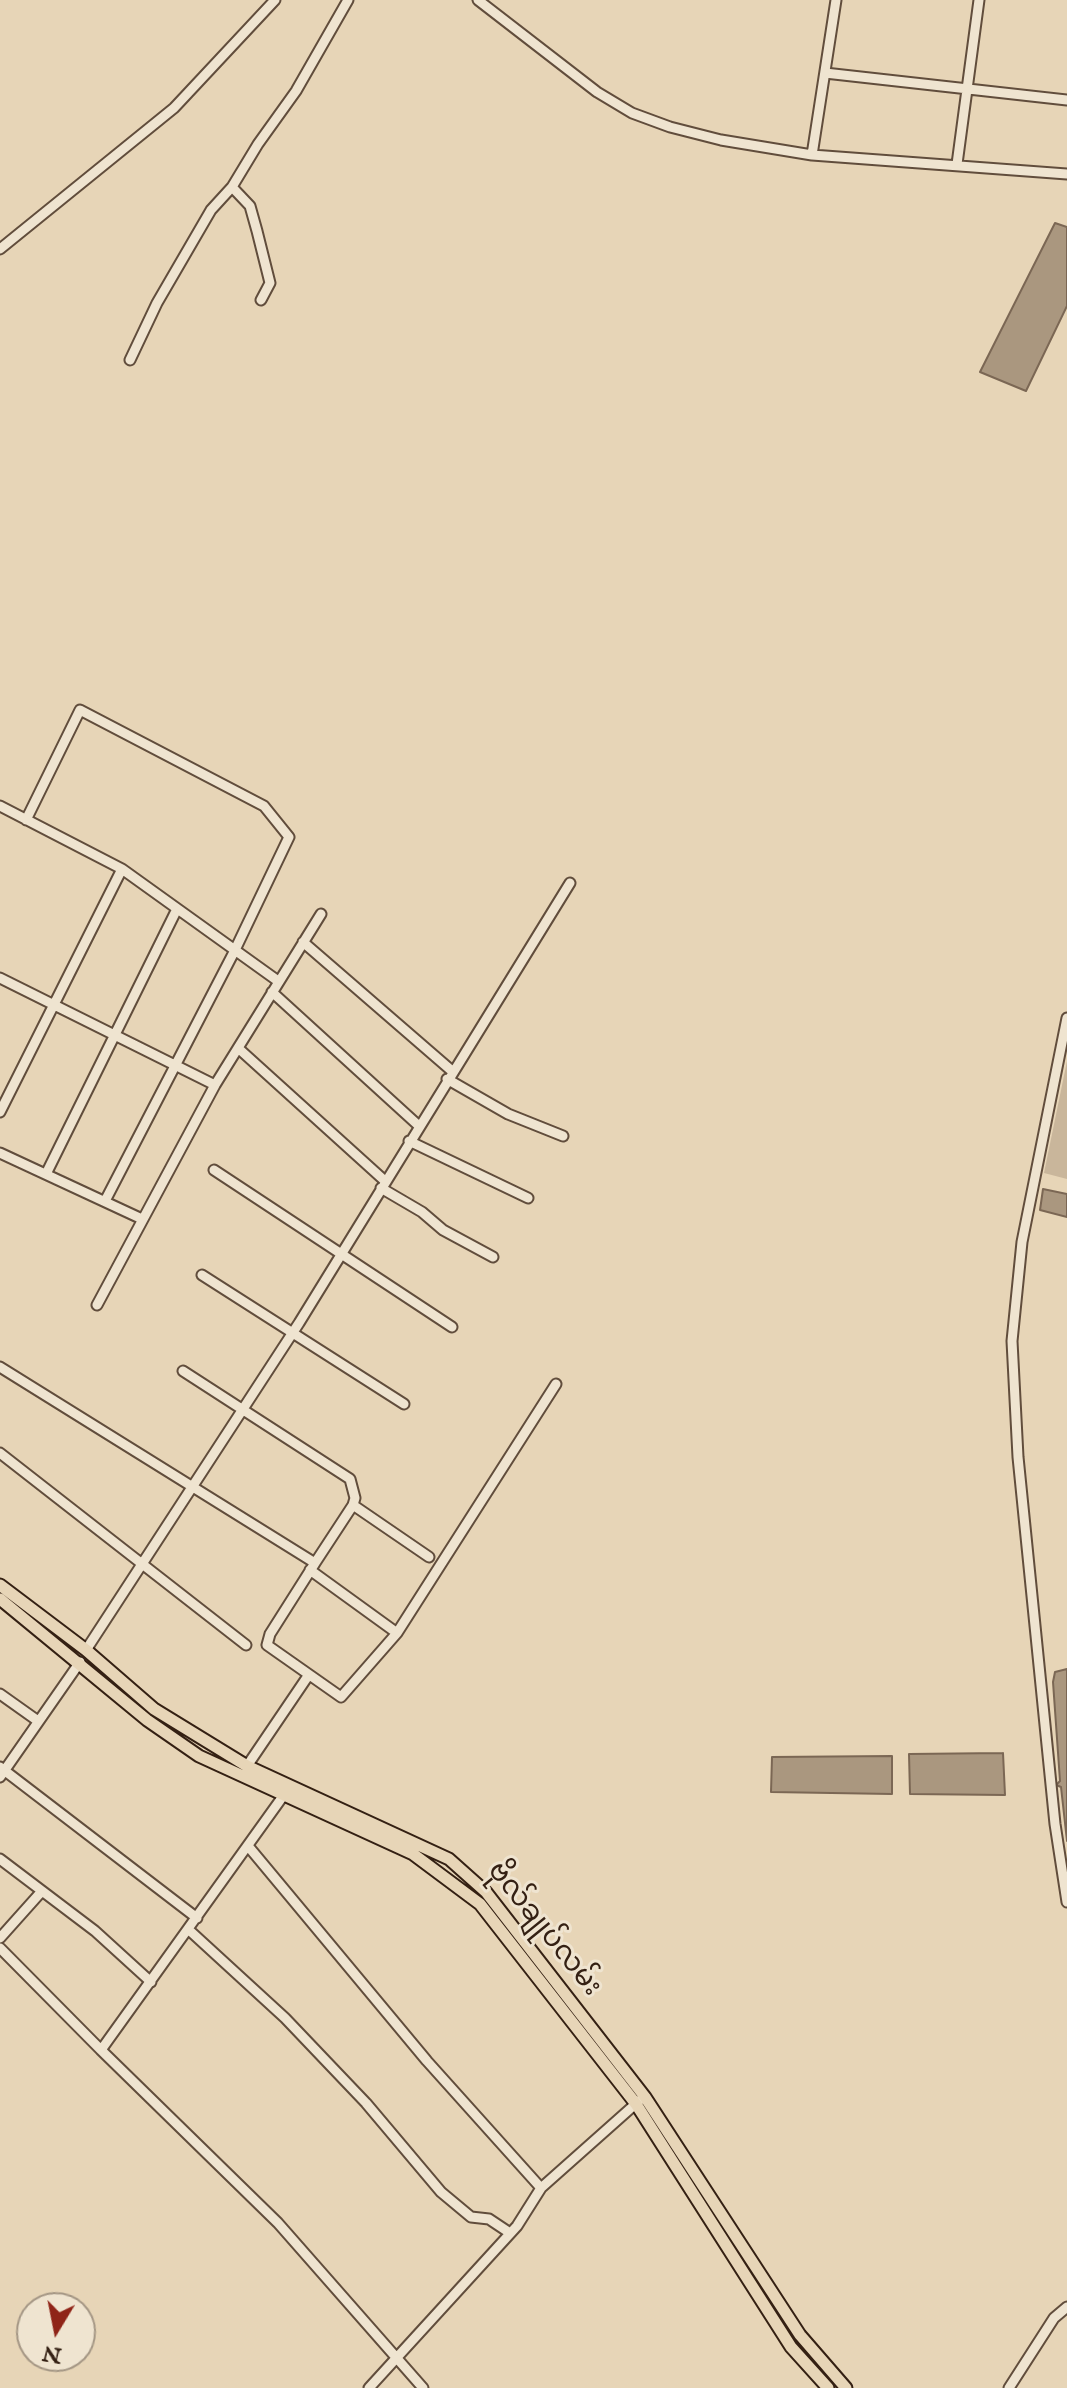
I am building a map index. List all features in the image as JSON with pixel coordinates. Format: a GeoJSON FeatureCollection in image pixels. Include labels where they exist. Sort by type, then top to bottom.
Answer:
{"type":"FeatureCollection","features":[{"type":"Feature","properties":{"kind":"main road","name":"ဗိုလ်ချုပ်လမ်း"},"geometry":{"type":"LineString","coordinates":[[0,1585],[86,1650],[154,1709],[286,1791]]}},
{"type":"Feature","properties":{"kind":"main road","name":"ဗိုလ်ချုပ်လမ်း"},"geometry":{"type":"LineString","coordinates":[[0,1599],[147,1720],[199,1756],[286,1791],[413,1854],[463,1888],[480,1904],[640,2100],[800,2335],[846,2388]]}},
{"type":"Feature","properties":{"kind":"main road","name":"ဗိုလ်ချုပ်လမ်း"},"geometry":{"type":"LineString","coordinates":[[640,2100],[791,2347],[828,2388]]}},
{"type":"Feature","properties":{"kind":"street"},"geometry":{"type":"LineString","coordinates":[[0,249],[174,108],[275,0]]}},
{"type":"Feature","properties":{"kind":"street"},"geometry":{"type":"LineString","coordinates":[[130,360],[157,303],[211,210],[232,187],[296,91],[348,0]]}},
{"type":"Feature","properties":{"kind":"street"},"geometry":{"type":"LineString","coordinates":[[478,0],[597,92],[632,113],[670,127],[721,140],[812,155],[1067,174]]}},
{"type":"Feature","properties":{"kind":"street"},"geometry":{"type":"LineString","coordinates":[[812,155],[836,0]]}},
{"type":"Feature","properties":{"kind":"street"},"geometry":{"type":"LineString","coordinates":[[957,164],[979,0]]}},
{"type":"Feature","properties":{"kind":"street"},"geometry":{"type":"LineString","coordinates":[[825,73],[1067,100]]}},
{"type":"Feature","properties":{"kind":"street"},"geometry":{"type":"LineString","coordinates":[[232,187],[250,206],[257,231],[270,283],[261,300]]}},
{"type":"Feature","properties":{"kind":"street"},"geometry":{"type":"LineString","coordinates":[[26,820],[80,710],[264,806],[289,837],[234,952],[105,1201]]}},
{"type":"Feature","properties":{"kind":"street"},"geometry":{"type":"LineString","coordinates":[[0,806],[122,869],[278,981]]}},
{"type":"Feature","properties":{"kind":"street"},"geometry":{"type":"LineString","coordinates":[[0,1112],[122,869]]}},
{"type":"Feature","properties":{"kind":"street"},"geometry":{"type":"LineString","coordinates":[[86,1650],[292,1334],[570,883]]}},
{"type":"Feature","properties":{"kind":"street"},"geometry":{"type":"LineString","coordinates":[[46,1174],[177,909]]}},
{"type":"Feature","properties":{"kind":"street"},"geometry":{"type":"LineString","coordinates":[[97,1305],[215,1085],[321,914]]}},
{"type":"Feature","properties":{"kind":"street"},"geometry":{"type":"LineString","coordinates":[[303,942],[450,1075],[508,1114],[563,1136]]}},
{"type":"Feature","properties":{"kind":"street"},"geometry":{"type":"LineString","coordinates":[[0,978],[215,1085]]}},
{"type":"Feature","properties":{"kind":"street"},"geometry":{"type":"LineString","coordinates":[[272,992],[419,1126]]}},
{"type":"Feature","properties":{"kind":"street"},"geometry":{"type":"LineString","coordinates":[[1067,1018],[1022,1242],[1012,1341],[1018,1457],[1055,1824],[1067,1902]]}},
{"type":"Feature","properties":{"kind":"street"},"geometry":{"type":"LineString","coordinates":[[238,1048],[383,1184],[443,1230],[493,1257]]}},
{"type":"Feature","properties":{"kind":"street"},"geometry":{"type":"LineString","coordinates":[[409,1141],[528,1198]]}},
{"type":"Feature","properties":{"kind":"street"},"geometry":{"type":"LineString","coordinates":[[0,1153],[142,1219]]}},
{"type":"Feature","properties":{"kind":"street"},"geometry":{"type":"LineString","coordinates":[[214,1170],[452,1327]]}},
{"type":"Feature","properties":{"kind":"street"},"geometry":{"type":"LineString","coordinates":[[202,1275],[404,1404]]}},
{"type":"Feature","properties":{"kind":"street"},"geometry":{"type":"LineString","coordinates":[[0,1367],[195,1486],[312,1566],[397,1633]]}},
{"type":"Feature","properties":{"kind":"street"},"geometry":{"type":"LineString","coordinates":[[183,1371],[350,1479],[355,1498],[353,1505],[270,1634],[267,1645],[333,1694],[345,1696],[397,1633],[556,1384]]}},
{"type":"Feature","properties":{"kind":"street"},"geometry":{"type":"LineString","coordinates":[[0,1453],[246,1645]]}},
{"type":"Feature","properties":{"kind":"street"},"geometry":{"type":"LineString","coordinates":[[353,1505],[429,1557]]}},
{"type":"Feature","properties":{"kind":"street"},"geometry":{"type":"LineString","coordinates":[[80,1662],[2,1771],[197,1918]]}},
{"type":"Feature","properties":{"kind":"street"},"geometry":{"type":"LineString","coordinates":[[247,1766],[308,1676]]}},
{"type":"Feature","properties":{"kind":"street"},"geometry":{"type":"LineString","coordinates":[[0,1694],[38,1721]]}},
{"type":"Feature","properties":{"kind":"street"},"geometry":{"type":"LineString","coordinates":[[101,2050],[286,1791]]}},
{"type":"Feature","properties":{"kind":"street"},"geometry":{"type":"LineString","coordinates":[[248,1846],[427,2061],[541,2188]]}},
{"type":"Feature","properties":{"kind":"street"},"geometry":{"type":"LineString","coordinates":[[0,1859],[151,1982]]}},
{"type":"Feature","properties":{"kind":"street"},"geometry":{"type":"LineString","coordinates":[[0,1938],[42,1891]]}},
{"type":"Feature","properties":{"kind":"street"},"geometry":{"type":"LineString","coordinates":[[189,1930],[285,2018],[366,2103],[441,2192],[471,2217],[489,2219],[510,2233]]}},
{"type":"Feature","properties":{"kind":"street"},"geometry":{"type":"LineString","coordinates":[[0,1948],[278,2223],[396,2361],[423,2388]]}},
{"type":"Feature","properties":{"kind":"street"},"geometry":{"type":"LineString","coordinates":[[369,2388],[510,2233],[541,2188],[640,2100]]}},
{"type":"Feature","properties":{"kind":"street"},"geometry":{"type":"LineString","coordinates":[[1009,2388],[1054,2318],[1067,2307]]}},
{"type":"Feature","properties":{"kind":"shaded area"},"geometry":{"type":"Polygon","coordinates":[[[1055,223],[1067,227],[1067,306],[1026,391],[980,372],[1055,223]]]}},
{"type":"Feature","properties":{"kind":"shaded area"},"geometry":{"type":"Polygon","coordinates":[[[1067,1061],[1067,1179],[1044,1173],[1067,1061]]]}},
{"type":"Feature","properties":{"kind":"shaded area"},"geometry":{"type":"Polygon","coordinates":[[[1043,1189],[1067,1194],[1067,1217],[1040,1210],[1043,1189]]]}},
{"type":"Feature","properties":{"kind":"shaded area"},"geometry":{"type":"Polygon","coordinates":[[[1067,1669],[1067,1841],[1061,1787],[1056,1785],[1060,1781],[1053,1682],[1055,1672],[1067,1669]]]}},
{"type":"Feature","properties":{"kind":"shaded area"},"geometry":{"type":"Polygon","coordinates":[[[1003,1753],[1005,1795],[910,1794],[909,1754],[1003,1753]]]}},
{"type":"Feature","properties":{"kind":"shaded area"},"geometry":{"type":"Polygon","coordinates":[[[892,1756],[892,1794],[771,1792],[772,1757],[892,1756]]]}}]}
